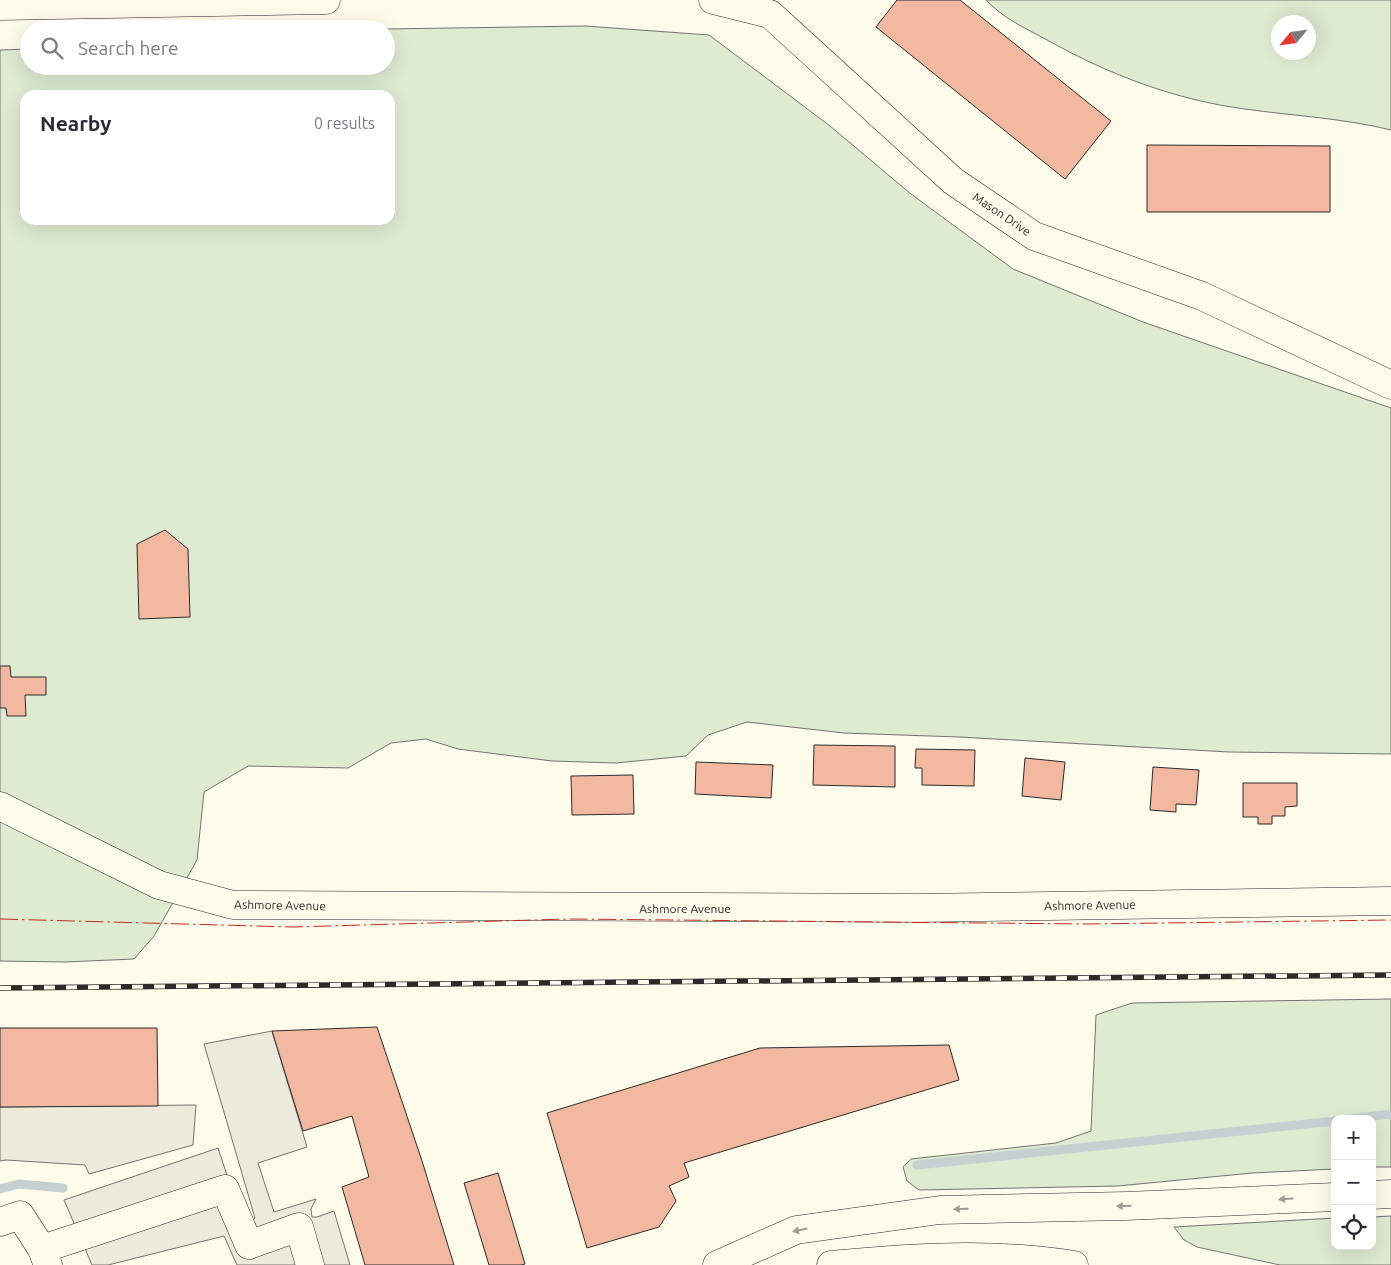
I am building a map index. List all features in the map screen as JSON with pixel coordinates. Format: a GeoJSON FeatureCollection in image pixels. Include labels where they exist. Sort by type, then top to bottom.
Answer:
{"type":"FeatureCollection","features":[{"type":"Feature","properties":{"kind":"main road"},"geometry":{"type":"LineString","coordinates":[[0,6],[326,0]]}},
{"type":"Feature","properties":{"kind":"main road","name":"Mason Drive"},"geometry":{"type":"LineString","coordinates":[[713,0],[770,14],[953,181],[1034,236],[1202,296],[1391,385]]}},
{"type":"Feature","properties":{"kind":"main road","name":"Ashmore Avenue"},"geometry":{"type":"LineString","coordinates":[[0,806],[159,885],[233,905],[918,908],[1391,901]]}},
{"type":"Feature","properties":{"kind":"main road"},"geometry":{"type":"LineString","coordinates":[[0,1222],[20,1215],[45,1257],[225,1189],[249,1245],[299,1227],[310,1265]]}},
{"type":"Feature","properties":{"kind":"main road"},"geometry":{"type":"LineString","coordinates":[[1376,1195],[1391,1194]]}},
{"type":"Feature","properties":{"kind":"main road"},"geometry":{"type":"LineString","coordinates":[[717,1265],[796,1230],[940,1210],[1126,1206],[1331,1196]]}},
{"type":"Feature","properties":{"kind":"main road"},"geometry":{"type":"LineString","coordinates":[[844,1264],[1038,1259],[1074,1265]]}},
{"type":"Feature","properties":{"kind":"green space"},"geometry":{"type":"Polygon","coordinates":[[[986,0],[1391,0],[1391,130],[1337,120],[1219,105],[1169,92],[1096,65],[1000,13],[986,0]]]}},
{"type":"Feature","properties":{"kind":"green space"},"geometry":{"type":"Polygon","coordinates":[[[585,26],[709,35],[830,126],[911,194],[1013,269],[1143,322],[1391,408],[1391,754],[1229,752],[959,737],[844,733],[747,722],[708,735],[686,756],[616,763],[552,761],[458,749],[426,739],[391,743],[348,768],[248,766],[204,792],[197,860],[154,936],[134,959],[65,962],[0,961],[0,50],[20,49],[20,75],[395,75],[395,29],[585,26]]]}},
{"type":"Feature","properties":{"kind":"green space"},"geometry":{"type":"Polygon","coordinates":[[[1391,999],[1391,1167],[1376,1167],[1376,1115],[1331,1115],[1331,1169],[1252,1173],[1118,1186],[919,1190],[907,1181],[903,1167],[911,1159],[1056,1143],[1091,1131],[1096,1015],[1132,1003],[1391,999]]]}},
{"type":"Feature","properties":{"kind":"green space"},"geometry":{"type":"Polygon","coordinates":[[[1391,1216],[1391,1265],[1280,1265],[1197,1247],[1184,1240],[1174,1227],[1331,1218],[1331,1250],[1376,1250],[1376,1217],[1391,1216]]]}},
{"type":"Feature","properties":{"kind":"shaded area"},"geometry":{"type":"Polygon","coordinates":[[[272,1031],[307,1147],[258,1163],[274,1212],[316,1199],[311,1209],[312,1217],[334,1211],[350,1265],[237,1265],[224,1236],[108,1265],[92,1265],[64,1200],[218,1148],[243,1223],[252,1221],[255,1218],[204,1044],[272,1031]]]}},
{"type":"Feature","properties":{"kind":"shaded area"},"geometry":{"type":"Polygon","coordinates":[[[196,1105],[193,1145],[89,1174],[85,1165],[0,1161],[0,1107],[196,1105]]]}},
{"type":"Feature","properties":{"kind":"building"},"geometry":{"type":"Polygon","coordinates":[[[897,0],[960,0],[1111,121],[1065,179],[876,27],[897,0]]]}},
{"type":"Feature","properties":{"kind":"building"},"geometry":{"type":"Polygon","coordinates":[[[1147,145],[1330,146],[1330,212],[1147,212],[1147,145]]]}},
{"type":"Feature","properties":{"kind":"building"},"geometry":{"type":"Polygon","coordinates":[[[165,530],[188,549],[190,617],[139,619],[137,544],[165,530]]]}},
{"type":"Feature","properties":{"kind":"building"},"geometry":{"type":"Polygon","coordinates":[[[0,666],[10,666],[11,677],[46,677],[46,695],[25,695],[26,716],[7,716],[6,708],[0,708],[0,666]]]}},
{"type":"Feature","properties":{"kind":"building"},"geometry":{"type":"Polygon","coordinates":[[[814,745],[895,746],[895,787],[813,785],[814,745]]]}},
{"type":"Feature","properties":{"kind":"building"},"geometry":{"type":"Polygon","coordinates":[[[916,749],[975,750],[974,786],[922,785],[922,768],[915,768],[916,749]]]}},
{"type":"Feature","properties":{"kind":"building"},"geometry":{"type":"Polygon","coordinates":[[[1025,758],[1065,762],[1061,800],[1022,796],[1025,758]]]}},
{"type":"Feature","properties":{"kind":"building"},"geometry":{"type":"Polygon","coordinates":[[[696,762],[773,765],[771,798],[695,794],[696,762]]]}},
{"type":"Feature","properties":{"kind":"building"},"geometry":{"type":"Polygon","coordinates":[[[1153,767],[1199,770],[1196,805],[1176,804],[1176,812],[1150,810],[1153,767]]]}},
{"type":"Feature","properties":{"kind":"building"},"geometry":{"type":"Polygon","coordinates":[[[633,775],[634,814],[572,815],[571,776],[633,775]]]}},
{"type":"Feature","properties":{"kind":"building"},"geometry":{"type":"Polygon","coordinates":[[[1243,783],[1297,783],[1297,806],[1285,807],[1285,816],[1272,816],[1272,824],[1258,824],[1258,817],[1243,817],[1243,783]]]}},
{"type":"Feature","properties":{"kind":"building"},"geometry":{"type":"Polygon","coordinates":[[[377,1027],[423,1164],[454,1265],[365,1265],[342,1187],[369,1177],[352,1116],[303,1131],[272,1031],[377,1027]]]}},
{"type":"Feature","properties":{"kind":"building"},"geometry":{"type":"Polygon","coordinates":[[[0,1028],[157,1028],[158,1106],[0,1107],[0,1028]]]}},
{"type":"Feature","properties":{"kind":"building"},"geometry":{"type":"Polygon","coordinates":[[[949,1045],[959,1080],[684,1163],[689,1177],[669,1186],[676,1201],[659,1227],[587,1248],[547,1113],[760,1048],[949,1045]]]}},
{"type":"Feature","properties":{"kind":"building"},"geometry":{"type":"Polygon","coordinates":[[[498,1173],[525,1264],[489,1265],[464,1183],[498,1173]]]}},
{"type":"Feature","properties":{"kind":"waterway"},"geometry":{"type":"LineString","coordinates":[[1376,1116],[1391,1114]]}},
{"type":"Feature","properties":{"kind":"waterway"},"geometry":{"type":"LineString","coordinates":[[917,1165],[1331,1121]]}},
{"type":"Feature","properties":{"kind":"waterway"},"geometry":{"type":"LineString","coordinates":[[0,1189],[19,1184],[63,1188]]}},
{"type":"Feature","properties":{"kind":"railway"},"geometry":{"type":"LineString","coordinates":[[0,988],[1391,975]]}},
{"type":"Feature","properties":{"kind":"power"},"geometry":{"type":"LineString","coordinates":[[0,919],[294,927],[568,919],[1087,924],[1391,920]]}}]}
